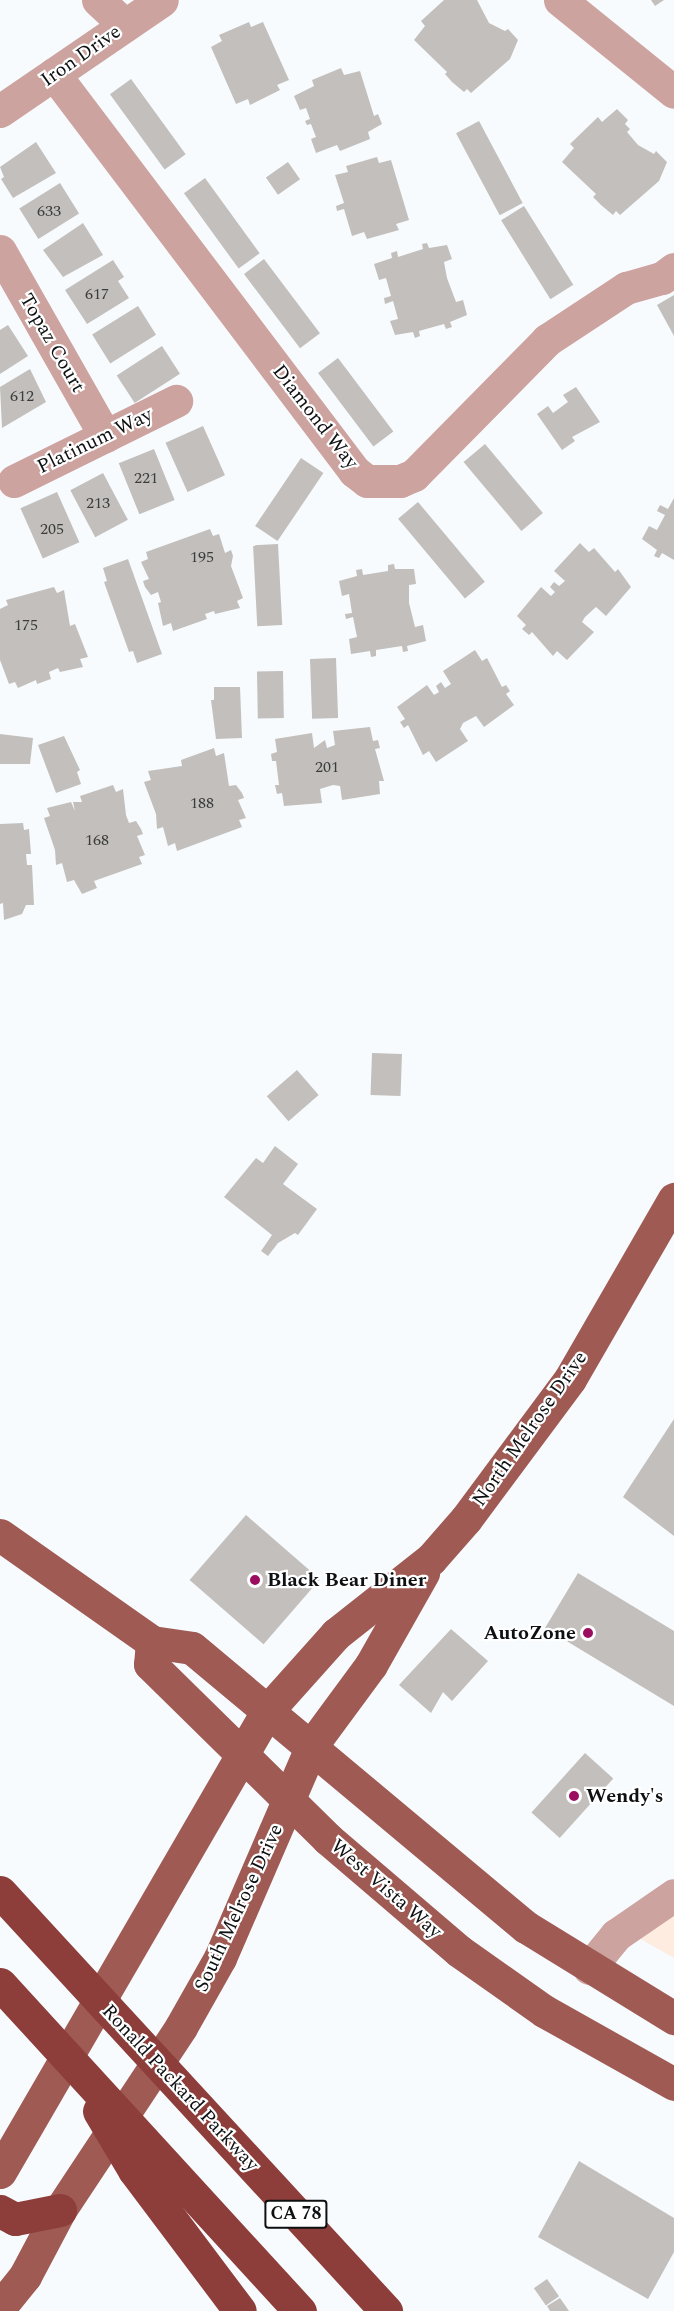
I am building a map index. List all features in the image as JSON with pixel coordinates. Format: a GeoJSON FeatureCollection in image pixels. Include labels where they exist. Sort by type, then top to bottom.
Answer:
{"type":"FeatureCollection","features":[{"type":"Feature","properties":{"kind":"highway","name":"Ronald Packard Parkway"},"geometry":{"type":"LineString","coordinates":[[0,1892],[386,2311]]}},
{"type":"Feature","properties":{"kind":"highway","name":"CA 78"},"geometry":{"type":"LineString","coordinates":[[4,1989],[300,2311]]}},
{"type":"Feature","properties":{"kind":"highway"},"geometry":{"type":"LineString","coordinates":[[64,2053],[156,2200],[240,2311]]}},
{"type":"Feature","properties":{"kind":"highway"},"geometry":{"type":"LineString","coordinates":[[0,2211],[15,2219],[60,2210]]}},
{"type":"Feature","properties":{"kind":"highway"},"geometry":{"type":"LineString","coordinates":[[305,2224],[402,2311]]}},
{"type":"Feature","properties":{"kind":"main road","name":"North Melrose Drive"},"geometry":{"type":"LineString","coordinates":[[312,1745],[372,1665],[431,1558],[570,1379],[674,1199]]}},
{"type":"Feature","properties":{"kind":"main road"},"geometry":{"type":"LineString","coordinates":[[0,1535],[152,1642],[192,1648],[312,1745],[463,1877],[526,1927],[589,1968],[674,2018]]}},
{"type":"Feature","properties":{"kind":"main road","name":"North Melrose Drive"},"geometry":{"type":"LineString","coordinates":[[268,1710],[336,1634],[431,1558]]}},
{"type":"Feature","properties":{"kind":"main road","name":"West Vista Way"},"geometry":{"type":"LineString","coordinates":[[152,1642],[150,1664],[288,1801],[459,1951],[544,2010],[674,2084]]}},
{"type":"Feature","properties":{"kind":"main road"},"geometry":{"type":"LineString","coordinates":[[0,2172],[268,1710]]}},
{"type":"Feature","properties":{"kind":"main road","name":"South Melrose Drive"},"geometry":{"type":"LineString","coordinates":[[0,2307],[25,2276],[60,2210],[181,2027],[220,1958],[312,1745]]}},
{"type":"Feature","properties":{"kind":"street"},"geometry":{"type":"LineString","coordinates":[[98,0],[125,25]]}},
{"type":"Feature","properties":{"kind":"street","name":"Iron Drive"},"geometry":{"type":"LineString","coordinates":[[0,111],[162,0]]}},
{"type":"Feature","properties":{"kind":"street"},"geometry":{"type":"LineString","coordinates":[[560,0],[674,92]]}},
{"type":"Feature","properties":{"kind":"street","name":"Diamond Way"},"geometry":{"type":"LineString","coordinates":[[54,74],[354,471],[368,481],[400,481],[414,475],[547,340],[605,300],[674,269]]}},
{"type":"Feature","properties":{"kind":"street","name":"Topaz Court"},"geometry":{"type":"LineString","coordinates":[[0,251],[105,436]]}},
{"type":"Feature","properties":{"kind":"street","name":"Platinum Way"},"geometry":{"type":"LineString","coordinates":[[14,481],[176,401]]}},
{"type":"Feature","properties":{"kind":"street"},"geometry":{"type":"LineString","coordinates":[[589,1968],[616,1935],[674,1895]]}},
{"type":"Feature","properties":{"kind":"shaded area"},"geometry":{"type":"Polygon","coordinates":[[[674,1912],[674,1958],[637,1937],[674,1912]]]}},
{"type":"Feature","properties":{"kind":"building"},"geometry":{"type":"Polygon","coordinates":[[[444,0],[477,0],[489,23],[505,31],[508,29],[518,40],[510,59],[471,93],[467,89],[464,92],[452,82],[445,74],[447,72],[414,40],[425,26],[421,21],[444,0]]]}},
{"type":"Feature","properties":{"kind":"building"},"geometry":{"type":"Polygon","coordinates":[[[651,0],[664,0],[655,6],[651,0]]]}},
{"type":"Feature","properties":{"kind":"building"},"geometry":{"type":"Polygon","coordinates":[[[249,22],[251,27],[263,22],[289,80],[277,85],[280,90],[250,105],[248,99],[236,104],[211,47],[222,41],[219,35],[249,22]]]}},
{"type":"Feature","properties":{"kind":"building"},"geometry":{"type":"Polygon","coordinates":[[[341,68],[344,75],[360,71],[374,116],[378,114],[382,124],[368,132],[370,139],[340,151],[337,145],[316,153],[311,139],[316,137],[311,124],[307,125],[305,121],[310,119],[306,108],[300,110],[294,96],[314,86],[312,80],[341,68]]]}},
{"type":"Feature","properties":{"kind":"building"},"geometry":{"type":"Polygon","coordinates":[[[131,79],[186,154],[165,170],[110,94],[131,79]]]}},
{"type":"Feature","properties":{"kind":"building"},"geometry":{"type":"Polygon","coordinates":[[[617,109],[628,120],[625,124],[630,129],[627,132],[638,145],[654,154],[656,151],[667,162],[659,181],[620,215],[616,211],[613,215],[593,197],[596,194],[562,162],[574,148],[570,144],[598,117],[602,122],[617,109]]]}},
{"type":"Feature","properties":{"kind":"building"},"geometry":{"type":"Polygon","coordinates":[[[479,121],[523,203],[500,215],[456,133],[479,121]]]}},
{"type":"Feature","properties":{"kind":"building"},"geometry":{"type":"Polygon","coordinates":[[[36,142],[56,173],[13,198],[1,179],[4,177],[0,167],[36,142]]]}},
{"type":"Feature","properties":{"kind":"building"},"geometry":{"type":"Polygon","coordinates":[[[377,157],[379,163],[391,160],[409,220],[396,224],[399,230],[367,239],[364,232],[352,236],[344,209],[337,211],[336,206],[344,203],[335,175],[348,172],[346,166],[377,157]]]}},
{"type":"Feature","properties":{"kind":"building"},"geometry":{"type":"Polygon","coordinates":[[[288,162],[300,179],[278,195],[266,177],[288,162]]]}},
{"type":"Feature","properties":{"kind":"building"},"geometry":{"type":"Polygon","coordinates":[[[205,178],[260,253],[239,269],[184,193],[205,178]]]}},
{"type":"Feature","properties":{"kind":"building"},"geometry":{"type":"Polygon","coordinates":[[[60,183],[79,214],[38,239],[19,208],[60,183]]]}},
{"type":"Feature","properties":{"kind":"building"},"geometry":{"type":"Polygon","coordinates":[[[524,206],[573,285],[550,299],[501,220],[524,206]]]}},
{"type":"Feature","properties":{"kind":"building"},"geometry":{"type":"Polygon","coordinates":[[[83,223],[103,255],[63,277],[43,250],[83,223]]]}},
{"type":"Feature","properties":{"kind":"building"},"geometry":{"type":"Polygon","coordinates":[[[427,243],[429,248],[447,245],[452,259],[444,262],[447,278],[456,302],[463,300],[467,315],[450,322],[452,327],[446,329],[444,324],[419,331],[420,336],[415,338],[413,332],[395,335],[390,321],[398,319],[393,301],[385,304],[384,298],[391,296],[386,278],[379,280],[374,264],[392,258],[391,253],[397,251],[398,257],[423,249],[422,244],[427,243]]]}},
{"type":"Feature","properties":{"kind":"building"},"geometry":{"type":"Polygon","coordinates":[[[264,259],[320,333],[300,348],[244,274],[264,259]]]}},
{"type":"Feature","properties":{"kind":"building"},"geometry":{"type":"Polygon","coordinates":[[[113,260],[124,277],[118,281],[129,298],[87,324],[65,290],[113,260]]]}},
{"type":"Feature","properties":{"kind":"building"},"geometry":{"type":"Polygon","coordinates":[[[674,295],[674,336],[657,305],[674,295]]]}},
{"type":"Feature","properties":{"kind":"building"},"geometry":{"type":"Polygon","coordinates":[[[138,306],[156,335],[110,363],[92,335],[138,306]]]}},
{"type":"Feature","properties":{"kind":"building"},"geometry":{"type":"Polygon","coordinates":[[[8,325],[28,356],[0,374],[0,330],[8,325]]]}},
{"type":"Feature","properties":{"kind":"building"},"geometry":{"type":"Polygon","coordinates":[[[162,346],[180,374],[135,403],[117,375],[162,346]]]}},
{"type":"Feature","properties":{"kind":"building"},"geometry":{"type":"Polygon","coordinates":[[[338,358],[393,431],[373,447],[318,373],[338,358]]]}},
{"type":"Feature","properties":{"kind":"building"},"geometry":{"type":"Polygon","coordinates":[[[30,369],[46,402],[2,428],[0,387],[30,369]]]}},
{"type":"Feature","properties":{"kind":"building"},"geometry":{"type":"Polygon","coordinates":[[[576,387],[600,422],[572,437],[575,441],[562,450],[537,414],[548,406],[553,413],[568,402],[563,395],[576,387]]]}},
{"type":"Feature","properties":{"kind":"building"},"geometry":{"type":"Polygon","coordinates":[[[203,426],[225,475],[188,492],[166,443],[203,426]]]}},
{"type":"Feature","properties":{"kind":"building"},"geometry":{"type":"Polygon","coordinates":[[[485,444],[543,513],[521,531],[464,462],[485,444]]]}},
{"type":"Feature","properties":{"kind":"building"},"geometry":{"type":"Polygon","coordinates":[[[154,449],[175,500],[139,514],[119,463],[154,449]]]}},
{"type":"Feature","properties":{"kind":"building"},"geometry":{"type":"Polygon","coordinates":[[[301,458],[323,473],[278,541],[255,526],[301,458]]]}},
{"type":"Feature","properties":{"kind":"building"},"geometry":{"type":"Polygon","coordinates":[[[103,473],[128,520],[95,537],[70,490],[103,473]]]}},
{"type":"Feature","properties":{"kind":"building"},"geometry":{"type":"Polygon","coordinates":[[[57,492],[79,542],[43,559],[20,508],[57,492]]]}},
{"type":"Feature","properties":{"kind":"building"},"geometry":{"type":"Polygon","coordinates":[[[674,498],[674,560],[662,553],[659,558],[654,556],[657,550],[642,539],[649,526],[657,530],[665,515],[657,511],[660,505],[668,509],[674,498]]]}},
{"type":"Feature","properties":{"kind":"building"},"geometry":{"type":"Polygon","coordinates":[[[418,502],[485,582],[465,598],[398,519],[418,502]]]}},
{"type":"Feature","properties":{"kind":"building"},"geometry":{"type":"Polygon","coordinates":[[[210,529],[213,536],[219,534],[225,553],[231,550],[233,556],[231,566],[243,598],[237,601],[240,608],[205,614],[207,619],[173,631],[171,623],[163,626],[158,592],[151,595],[145,587],[143,581],[149,579],[141,562],[148,559],[146,552],[210,529]]]}},
{"type":"Feature","properties":{"kind":"building"},"geometry":{"type":"Polygon","coordinates":[[[580,543],[589,552],[594,548],[615,572],[618,569],[631,587],[606,616],[596,607],[585,617],[582,622],[594,632],[567,660],[557,651],[553,656],[532,632],[529,635],[522,629],[526,625],[517,616],[541,587],[551,596],[555,592],[550,587],[554,582],[559,586],[565,581],[554,571],[580,543]]]}},
{"type":"Feature","properties":{"kind":"building"},"geometry":{"type":"Polygon","coordinates":[[[278,544],[282,625],[257,626],[253,545],[278,544]]]}},
{"type":"Feature","properties":{"kind":"building"},"geometry":{"type":"Polygon","coordinates":[[[128,559],[162,654],[137,663],[133,651],[129,652],[104,582],[107,581],[103,568],[128,559]]]}},
{"type":"Feature","properties":{"kind":"building"},"geometry":{"type":"Polygon","coordinates":[[[394,564],[395,569],[414,569],[416,584],[409,585],[409,603],[415,627],[423,625],[426,641],[407,646],[408,651],[403,652],[402,646],[376,650],[376,656],[371,657],[370,651],[351,654],[349,639],[357,637],[353,617],[346,619],[345,614],[352,613],[349,594],[342,596],[339,581],[357,576],[356,570],[362,569],[363,575],[388,571],[388,565],[394,564]]]}},
{"type":"Feature","properties":{"kind":"building"},"geometry":{"type":"Polygon","coordinates":[[[54,587],[57,593],[64,590],[70,626],[75,624],[88,657],[80,659],[83,667],[60,672],[58,668],[49,672],[51,679],[37,684],[36,680],[18,688],[15,682],[9,684],[0,660],[0,609],[8,605],[6,600],[54,587]]]}},
{"type":"Feature","properties":{"kind":"building"},"geometry":{"type":"Polygon","coordinates":[[[475,650],[482,661],[487,658],[502,687],[506,685],[510,691],[506,694],[514,705],[484,727],[476,716],[463,723],[460,729],[468,741],[436,762],[429,751],[423,755],[408,725],[404,728],[400,722],[405,719],[397,707],[427,685],[434,695],[439,692],[436,686],[441,682],[445,688],[451,684],[443,671],[475,650]]]}},
{"type":"Feature","properties":{"kind":"building"},"geometry":{"type":"Polygon","coordinates":[[[336,658],[338,718],[312,719],[310,659],[336,658]]]}},
{"type":"Feature","properties":{"kind":"building"},"geometry":{"type":"Polygon","coordinates":[[[257,671],[283,671],[284,718],[258,718],[257,671]]]}},
{"type":"Feature","properties":{"kind":"building"},"geometry":{"type":"Polygon","coordinates":[[[214,687],[240,687],[242,738],[216,739],[211,700],[214,700],[214,687]]]}},
{"type":"Feature","properties":{"kind":"building"},"geometry":{"type":"Polygon","coordinates":[[[370,727],[373,741],[378,740],[380,748],[375,749],[384,781],[379,781],[380,794],[342,800],[340,786],[333,785],[320,789],[322,803],[284,806],[282,793],[277,794],[275,785],[279,785],[276,761],[272,761],[271,754],[277,752],[275,739],[312,733],[314,748],[325,740],[327,748],[335,745],[333,731],[370,727]]]}},
{"type":"Feature","properties":{"kind":"building"},"geometry":{"type":"Polygon","coordinates":[[[0,734],[33,738],[30,764],[0,764],[0,734]]]}},
{"type":"Feature","properties":{"kind":"building"},"geometry":{"type":"Polygon","coordinates":[[[64,736],[80,770],[77,772],[81,784],[56,793],[38,745],[64,736]]]}},
{"type":"Feature","properties":{"kind":"building"},"geometry":{"type":"Polygon","coordinates":[[[214,748],[216,756],[224,753],[229,786],[236,785],[242,793],[244,798],[238,800],[246,818],[239,820],[242,827],[177,851],[175,843],[168,846],[163,827],[157,829],[156,814],[144,782],[151,780],[148,771],[182,766],[181,760],[214,748]]]}},
{"type":"Feature","properties":{"kind":"building"},"geometry":{"type":"Polygon","coordinates":[[[113,785],[116,792],[123,789],[126,815],[129,823],[136,821],[141,829],[143,834],[137,836],[145,855],[139,857],[142,864],[94,881],[97,888],[82,894],[74,880],[67,882],[62,863],[56,865],[55,850],[44,818],[50,816],[47,808],[71,802],[75,811],[73,802],[82,802],[80,796],[113,785]]]}},
{"type":"Feature","properties":{"kind":"building"},"geometry":{"type":"Polygon","coordinates":[[[23,823],[24,830],[29,829],[31,854],[26,854],[27,865],[32,865],[34,905],[26,905],[22,914],[4,920],[3,903],[0,904],[0,824],[23,823]]]}},
{"type":"Feature","properties":{"kind":"building"},"geometry":{"type":"Polygon","coordinates":[[[372,1053],[402,1054],[401,1096],[371,1095],[372,1053]]]}},
{"type":"Feature","properties":{"kind":"building"},"geometry":{"type":"Polygon","coordinates":[[[297,1070],[319,1095],[288,1121],[267,1096],[297,1070]]]}},
{"type":"Feature","properties":{"kind":"building"},"geometry":{"type":"Polygon","coordinates":[[[275,1146],[298,1164],[283,1184],[317,1209],[298,1235],[295,1233],[278,1243],[268,1256],[261,1251],[272,1235],[224,1197],[256,1158],[263,1163],[275,1146]]]}},
{"type":"Feature","properties":{"kind":"building"},"geometry":{"type":"Polygon","coordinates":[[[674,1419],[674,1536],[623,1497],[674,1419]]]}},
{"type":"Feature","properties":{"kind":"building","name":"Black Bear Diner"},"geometry":{"type":"Polygon","coordinates":[[[246,1515],[320,1579],[264,1644],[190,1580],[246,1515]]]}},
{"type":"Feature","properties":{"kind":"building"},"geometry":{"type":"Polygon","coordinates":[[[578,1573],[674,1631],[674,1706],[545,1628],[578,1573]]]}},
{"type":"Feature","properties":{"kind":"building"},"geometry":{"type":"Polygon","coordinates":[[[451,1629],[488,1661],[452,1701],[443,1692],[431,1713],[399,1685],[451,1629]]]}},
{"type":"Feature","properties":{"kind":"building","name":"Wendy's"},"geometry":{"type":"Polygon","coordinates":[[[585,1753],[613,1778],[560,1838],[531,1812],[585,1753]]]}},
{"type":"Feature","properties":{"kind":"building"},"geometry":{"type":"Polygon","coordinates":[[[579,2161],[674,2218],[674,2252],[648,2299],[538,2237],[579,2161]]]}},
{"type":"Feature","properties":{"kind":"building"},"geometry":{"type":"Polygon","coordinates":[[[547,2279],[559,2296],[546,2305],[534,2288],[547,2279]]]}},
{"type":"Feature","properties":{"kind":"building"},"geometry":{"type":"Polygon","coordinates":[[[560,2298],[569,2311],[550,2311],[547,2306],[560,2298]]]}},
{"type":"Feature","properties":{"kind":"place","name":"Black Bear Diner"},"geometry":{"type":"Point","coordinates":[255,1580]}},
{"type":"Feature","properties":{"kind":"place","name":"AutoZone"},"geometry":{"type":"Point","coordinates":[588,1633]}},
{"type":"Feature","properties":{"kind":"place","name":"Wendy's"},"geometry":{"type":"Point","coordinates":[574,1796]}}]}
